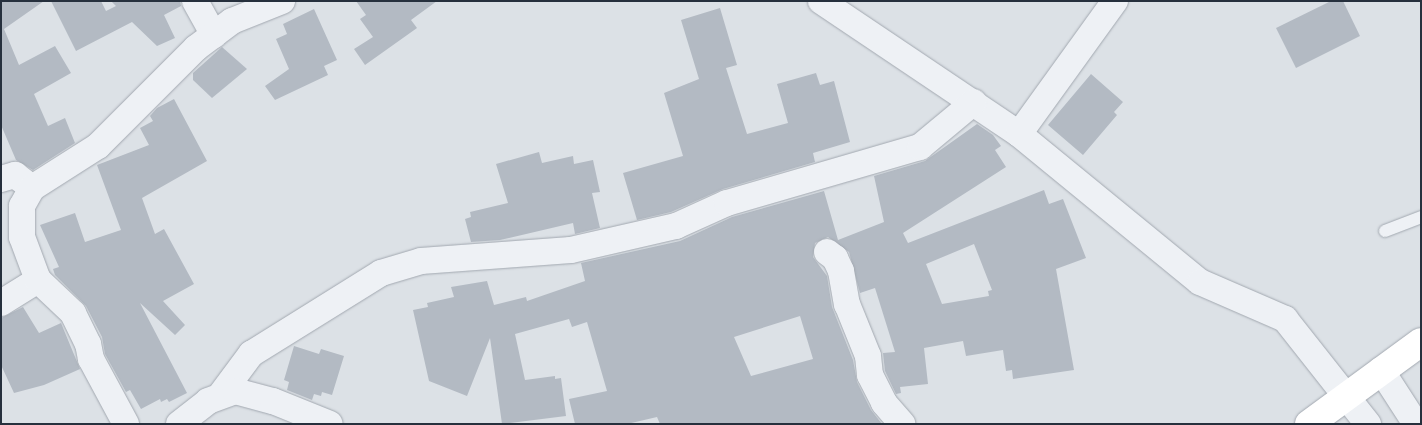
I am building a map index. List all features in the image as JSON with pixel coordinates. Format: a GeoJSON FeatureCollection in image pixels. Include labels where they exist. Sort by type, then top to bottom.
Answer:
{"type":"FeatureCollection","features":[{"type":"Feature","properties":{"kind":"main road"},"geometry":{"type":"LineString","coordinates":[[1316,422],[1381,370],[1421,342]]}},
{"type":"Feature","properties":{"kind":"street"},"geometry":{"type":"LineString","coordinates":[[195,1],[214,34]]}},
{"type":"Feature","properties":{"kind":"street"},"geometry":{"type":"LineString","coordinates":[[126,424],[91,359],[88,344],[74,313],[38,280],[22,237],[22,206],[32,188],[98,146],[196,48],[232,21],[282,1]]}},
{"type":"Feature","properties":{"kind":"street"},"geometry":{"type":"LineString","coordinates":[[821,1],[1019,134],[1200,282],[1285,318],[1368,424]]}},
{"type":"Feature","properties":{"kind":"street"},"geometry":{"type":"LineString","coordinates":[[1019,134],[1115,1]]}},
{"type":"Feature","properties":{"kind":"street"},"geometry":{"type":"LineString","coordinates":[[179,424],[222,393],[251,354],[381,274],[421,261],[571,250],[676,226],[727,203],[920,148],[974,102]]}},
{"type":"Feature","properties":{"kind":"street"},"geometry":{"type":"LineString","coordinates":[[1,179],[15,175],[32,188]]}},
{"type":"Feature","properties":{"kind":"street"},"geometry":{"type":"LineString","coordinates":[[827,252],[835,258],[841,271],[847,304],[868,356],[870,375],[884,403],[902,424]]}},
{"type":"Feature","properties":{"kind":"street"},"geometry":{"type":"LineString","coordinates":[[1,303],[38,280]]}},
{"type":"Feature","properties":{"kind":"street"},"geometry":{"type":"LineString","coordinates":[[1381,370],[1416,424]]}},
{"type":"Feature","properties":{"kind":"street"},"geometry":{"type":"LineString","coordinates":[[222,393],[235,391],[265,398],[330,424]]}},
{"type":"Feature","properties":{"kind":"lane"},"geometry":{"type":"LineString","coordinates":[[1385,232],[1421,217]]}},
{"type":"Feature","properties":{"kind":"building"},"geometry":{"type":"Polygon","coordinates":[[[1,1],[44,1],[4,29],[19,65],[55,46],[71,73],[34,94],[48,126],[65,118],[75,143],[33,170],[16,160],[1,125],[1,1]]]}},
{"type":"Feature","properties":{"kind":"building"},"geometry":{"type":"Polygon","coordinates":[[[51,1],[101,1],[106,11],[116,6],[111,1],[180,1],[181,6],[164,15],[175,38],[157,46],[132,22],[76,51],[51,1]]]}},
{"type":"Feature","properties":{"kind":"building"},"geometry":{"type":"Polygon","coordinates":[[[356,1],[437,1],[411,20],[417,28],[365,65],[354,49],[373,37],[360,19],[366,15],[356,1]]]}},
{"type":"Feature","properties":{"kind":"building"},"geometry":{"type":"Polygon","coordinates":[[[1331,1],[1343,1],[1360,36],[1296,68],[1276,28],[1331,1]]]}},
{"type":"Feature","properties":{"kind":"building"},"geometry":{"type":"Polygon","coordinates":[[[720,8],[737,65],[726,68],[747,134],[788,123],[777,84],[816,73],[820,85],[834,81],[850,142],[813,153],[815,162],[723,189],[671,212],[637,220],[623,173],[683,156],[664,93],[699,79],[681,20],[720,8]]]}},
{"type":"Feature","properties":{"kind":"building"},"geometry":{"type":"Polygon","coordinates":[[[314,9],[337,60],[324,66],[328,75],[275,100],[265,86],[289,69],[276,39],[287,34],[283,24],[314,9]]]}},
{"type":"Feature","properties":{"kind":"building"},"geometry":{"type":"Polygon","coordinates":[[[222,47],[247,69],[212,98],[193,80],[193,73],[222,47]]]}},
{"type":"Feature","properties":{"kind":"building"},"geometry":{"type":"Polygon","coordinates":[[[1091,74],[1123,102],[1114,112],[1117,115],[1083,155],[1048,125],[1091,74]]]}},
{"type":"Feature","properties":{"kind":"building"},"geometry":{"type":"Polygon","coordinates":[[[174,99],[207,161],[142,198],[155,234],[164,229],[194,284],[163,301],[185,325],[175,335],[140,303],[187,393],[169,402],[167,399],[161,402],[160,399],[141,409],[130,390],[126,392],[105,354],[102,337],[86,306],[55,275],[53,269],[59,267],[40,225],[75,213],[85,242],[121,230],[97,165],[149,145],[140,128],[153,121],[150,116],[157,108],[174,99]]]}},
{"type":"Feature","properties":{"kind":"building"},"geometry":{"type":"Polygon","coordinates":[[[977,124],[993,135],[1001,146],[995,150],[1006,167],[903,233],[908,243],[1044,190],[1049,204],[1063,199],[1086,258],[1056,269],[1074,370],[1013,379],[1012,370],[1006,371],[1003,350],[966,356],[963,341],[924,348],[928,384],[900,387],[901,393],[896,394],[885,371],[883,353],[895,352],[875,288],[860,293],[849,252],[828,237],[815,243],[813,257],[827,276],[832,307],[853,360],[857,382],[871,410],[882,424],[660,424],[657,417],[627,424],[575,424],[569,399],[607,391],[587,322],[572,327],[569,319],[515,334],[525,380],[555,376],[555,379],[561,378],[566,416],[502,424],[490,338],[467,396],[429,381],[413,310],[428,307],[427,303],[454,297],[451,287],[487,281],[494,305],[526,297],[527,301],[585,281],[581,263],[680,241],[732,217],[824,191],[838,240],[884,222],[874,176],[925,161],[977,124]],[[974,244],[926,264],[942,304],[989,296],[988,291],[992,290],[974,244]],[[800,316],[734,337],[751,376],[813,359],[800,316]]]}},
{"type":"Feature","properties":{"kind":"building"},"geometry":{"type":"Polygon","coordinates":[[[539,152],[542,163],[573,156],[574,164],[593,160],[600,192],[592,193],[600,228],[575,234],[573,223],[500,240],[471,242],[465,219],[471,217],[470,212],[508,203],[496,164],[539,152]]]}},
{"type":"Feature","properties":{"kind":"building"},"geometry":{"type":"Polygon","coordinates":[[[23,307],[39,333],[61,323],[80,369],[44,385],[14,393],[1,365],[1,318],[23,307]]]}},
{"type":"Feature","properties":{"kind":"building"},"geometry":{"type":"Polygon","coordinates":[[[294,346],[319,354],[321,349],[344,356],[332,395],[322,392],[321,396],[314,394],[312,400],[287,390],[289,382],[284,380],[294,346]]]}}]}
